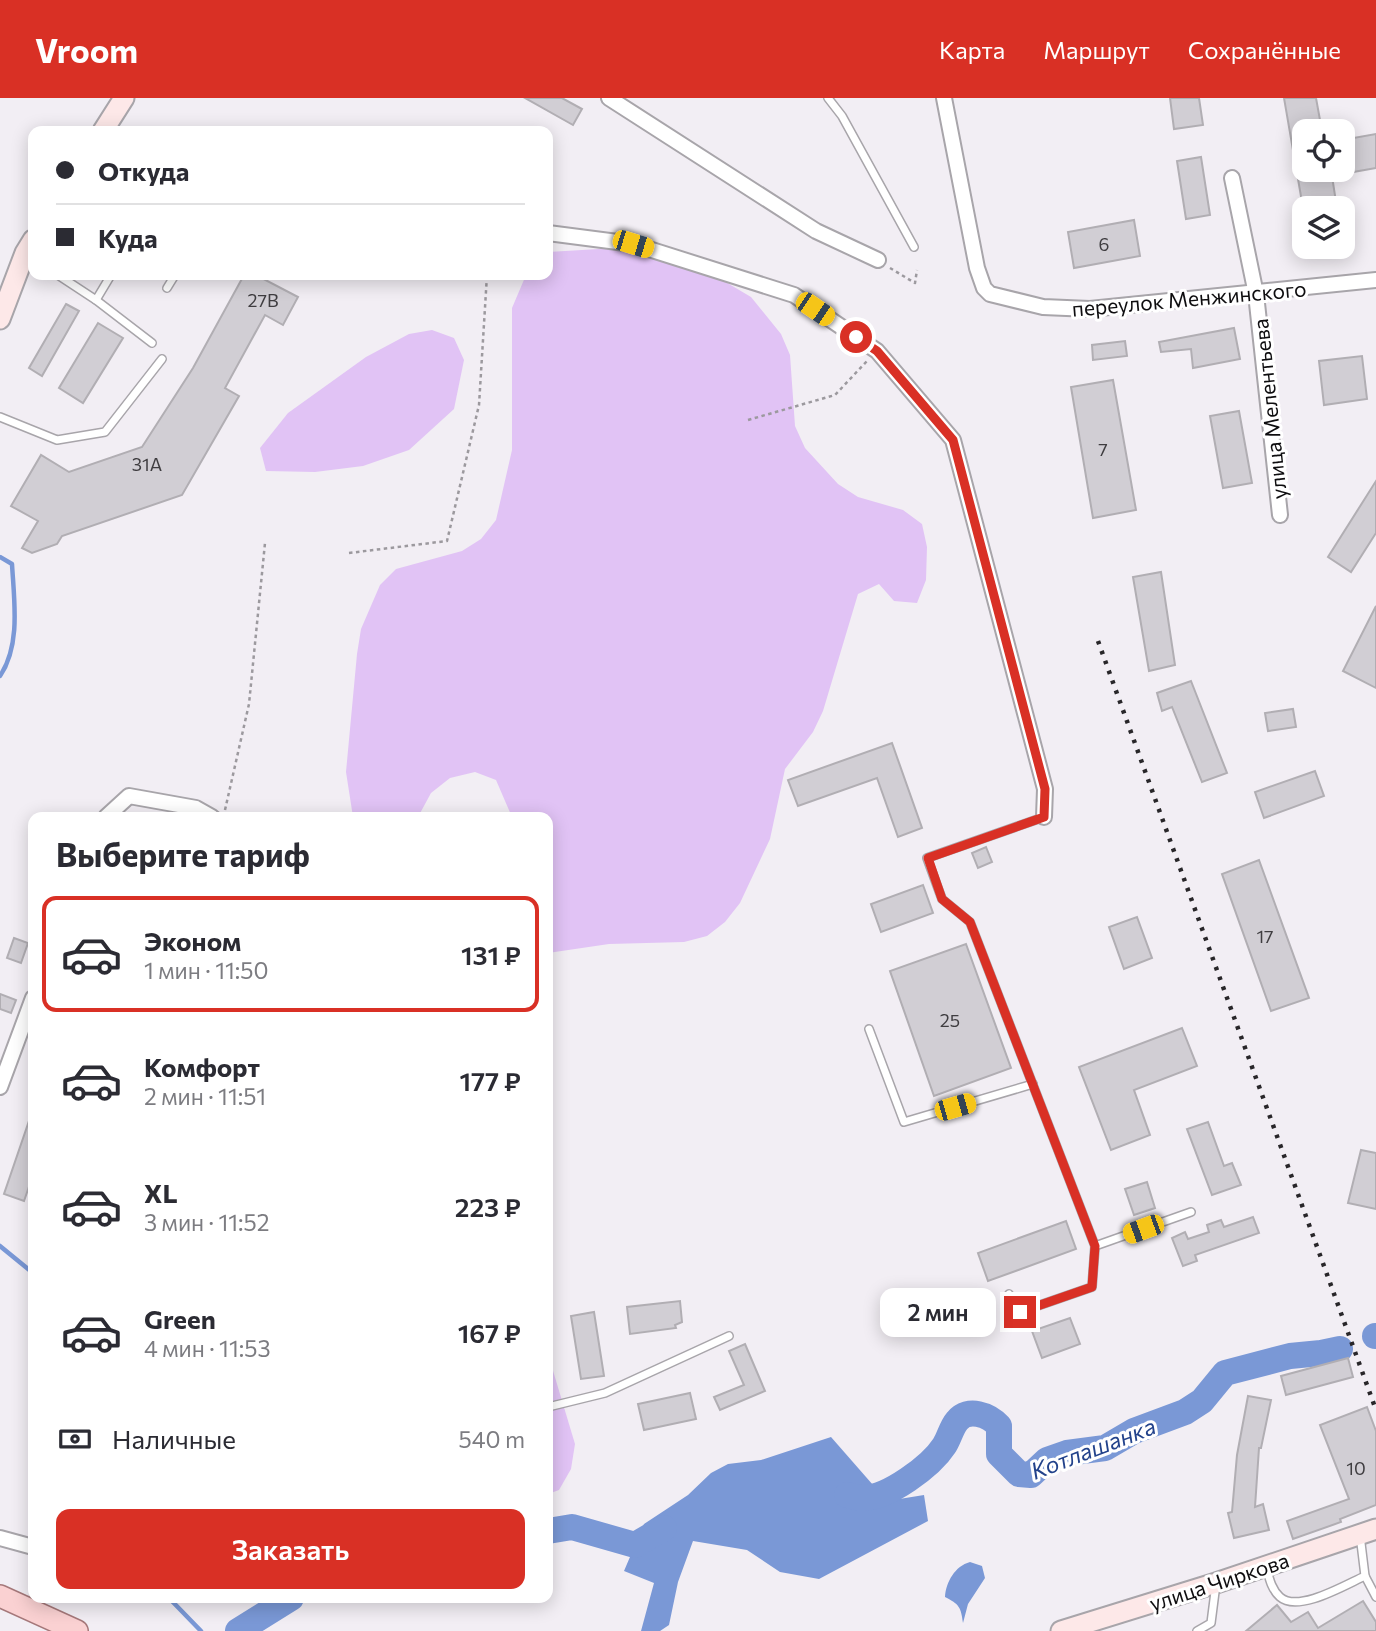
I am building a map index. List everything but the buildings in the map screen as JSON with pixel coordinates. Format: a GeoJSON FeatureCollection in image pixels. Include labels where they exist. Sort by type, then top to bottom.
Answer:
{"type":"FeatureCollection","features":[{"type":"Feature","properties":{"kind":"main road"},"geometry":{"type":"LineString","coordinates":[[106,126],[122,99]]}},
{"type":"Feature","properties":{"kind":"main road"},"geometry":{"type":"LineString","coordinates":[[0,319],[28,255]]}},
{"type":"Feature","properties":{"kind":"main road","name":"улица Чиркова"},"geometry":{"type":"LineString","coordinates":[[1061,1631],[1090,1628],[1368,1532]]}},
{"type":"Feature","properties":{"kind":"main road"},"geometry":{"type":"LineString","coordinates":[[0,1596],[78,1631]]}},
{"type":"Feature","properties":{"kind":"street"},"geometry":{"type":"LineString","coordinates":[[609,98],[816,232],[878,260]]}},
{"type":"Feature","properties":{"kind":"street","name":"переулок Менжинского"},"geometry":{"type":"LineString","coordinates":[[944,98],[976,268],[984,288],[990,293],[1043,307],[1090,309],[1376,280]]}},
{"type":"Feature","properties":{"kind":"street","name":"улица Мелентьева"},"geometry":{"type":"LineString","coordinates":[[1233,178],[1256,294],[1280,515]]}},
{"type":"Feature","properties":{"kind":"street"},"geometry":{"type":"LineString","coordinates":[[553,234],[633,244],[794,295],[877,351],[953,440],[1045,789],[1044,817]]}},
{"type":"Feature","properties":{"kind":"street"},"geometry":{"type":"LineString","coordinates":[[111,812],[129,796],[196,808],[203,812]]}},
{"type":"Feature","properties":{"kind":"street"},"geometry":{"type":"LineString","coordinates":[[0,1087],[28,1011]]}},
{"type":"Feature","properties":{"kind":"street"},"geometry":{"type":"LineString","coordinates":[[0,1538],[28,1546]]}},
{"type":"Feature","properties":{"kind":"lane"},"geometry":{"type":"LineString","coordinates":[[828,98],[842,116],[914,247]]}},
{"type":"Feature","properties":{"kind":"lane"},"geometry":{"type":"LineString","coordinates":[[66,280],[152,343]]}},
{"type":"Feature","properties":{"kind":"lane"},"geometry":{"type":"LineString","coordinates":[[96,300],[108,280]]}},
{"type":"Feature","properties":{"kind":"lane"},"geometry":{"type":"LineString","coordinates":[[167,288],[172,280]]}},
{"type":"Feature","properties":{"kind":"lane"},"geometry":{"type":"LineString","coordinates":[[0,416],[57,440],[105,432],[162,359]]}},
{"type":"Feature","properties":{"kind":"lane"},"geometry":{"type":"LineString","coordinates":[[1009,1294],[1020,1312],[1092,1287],[1095,1246],[970,922],[942,899],[928,858],[1044,817]]}},
{"type":"Feature","properties":{"kind":"lane"},"geometry":{"type":"LineString","coordinates":[[869,1029],[904,1122],[1033,1084]]}},
{"type":"Feature","properties":{"kind":"lane"},"geometry":{"type":"LineString","coordinates":[[1095,1246],[1191,1212]]}},
{"type":"Feature","properties":{"kind":"lane"},"geometry":{"type":"LineString","coordinates":[[553,1406],[605,1393],[729,1336]]}},
{"type":"Feature","properties":{"kind":"lane"},"geometry":{"type":"LineString","coordinates":[[1368,1532],[1364,1576],[1376,1597]]}},
{"type":"Feature","properties":{"kind":"lane"},"geometry":{"type":"LineString","coordinates":[[1266,1566],[1276,1592],[1282,1599],[1290,1602],[1303,1602],[1364,1576]]}},
{"type":"Feature","properties":{"kind":"lane"},"geometry":{"type":"LineString","coordinates":[[1198,1631],[1212,1623],[1216,1583]]}},
{"type":"Feature","properties":{"kind":"path"},"geometry":{"type":"LineString","coordinates":[[878,260],[915,284],[917,271]]}},
{"type":"Feature","properties":{"kind":"path"},"geometry":{"type":"LineString","coordinates":[[349,553],[447,541],[479,405],[487,280]]}},
{"type":"Feature","properties":{"kind":"path"},"geometry":{"type":"LineString","coordinates":[[748,420],[835,395],[877,351]]}},
{"type":"Feature","properties":{"kind":"path"},"geometry":{"type":"LineString","coordinates":[[224,812],[249,704],[265,543]]}},
{"type":"Feature","properties":{"kind":"shaded area"},"geometry":{"type":"Polygon","coordinates":[[[616,248],[663,256],[707,271],[751,297],[781,334],[790,355],[795,426],[805,448],[838,484],[858,497],[903,510],[922,524],[927,547],[926,580],[917,603],[894,601],[879,584],[858,594],[823,711],[813,732],[785,769],[770,839],[740,903],[725,922],[707,936],[684,942],[609,944],[553,952],[553,812],[510,812],[496,780],[475,772],[450,778],[431,793],[421,812],[352,812],[346,772],[361,629],[380,585],[396,569],[462,551],[481,539],[496,520],[512,450],[512,308],[524,280],[553,280],[553,252],[616,248]]]}},
{"type":"Feature","properties":{"kind":"shaded area"},"geometry":{"type":"Polygon","coordinates":[[[432,330],[454,338],[464,360],[454,409],[409,450],[363,466],[315,472],[266,471],[260,448],[288,413],[366,357],[409,334],[432,330]]]}},
{"type":"Feature","properties":{"kind":"shaded area"},"geometry":{"type":"Polygon","coordinates":[[[553,1371],[575,1444],[571,1469],[559,1490],[553,1492],[553,1371]]]}},
{"type":"Feature","properties":{"kind":"water"},"geometry":{"type":"Polygon","coordinates":[[[831,1437],[887,1501],[924,1495],[928,1521],[819,1579],[780,1572],[747,1550],[693,1541],[678,1582],[669,1625],[660,1631],[641,1631],[654,1583],[624,1571],[644,1524],[688,1495],[711,1473],[728,1464],[761,1460],[831,1437]]]}},
{"type":"Feature","properties":{"kind":"water"},"geometry":{"type":"Polygon","coordinates":[[[970,1562],[982,1566],[985,1578],[968,1604],[963,1623],[959,1607],[945,1597],[952,1575],[970,1562]]]}},
{"type":"Feature","properties":{"kind":"waterway"},"geometry":{"type":"LineString","coordinates":[[0,557],[12,564],[15,607],[11,650],[0,676]]}},
{"type":"Feature","properties":{"kind":"waterway"},"geometry":{"type":"LineString","coordinates":[[0,1246],[28,1269]]}},
{"type":"Feature","properties":{"kind":"waterway","name":"Котлашанка"},"geometry":{"type":"LineString","coordinates":[[847,1495],[873,1497],[908,1480],[938,1454],[955,1424],[967,1414],[984,1416],[999,1426],[999,1454],[1019,1474],[1031,1475],[1047,1460],[1067,1453],[1105,1448],[1134,1431],[1185,1412],[1202,1401],[1225,1373],[1290,1356],[1340,1349]]}},
{"type":"Feature","properties":{"kind":"waterway","name":"Котлашанка"},"geometry":{"type":"LineString","coordinates":[[553,1530],[572,1527],[635,1545],[664,1528]]}},
{"type":"Feature","properties":{"kind":"waterway"},"geometry":{"type":"LineString","coordinates":[[174,1603],[201,1631]]}},
{"type":"Feature","properties":{"kind":"waterway","name":"Котлашанка"},"geometry":{"type":"LineString","coordinates":[[238,1631],[283,1603]]}},
{"type":"Feature","properties":{"kind":"railway"},"geometry":{"type":"LineString","coordinates":[[1098,641],[1376,1410]]}},
{"type":"Feature","properties":{"kind":"route"},"geometry":{"type":"LineString","coordinates":[[856,337],[877,351],[953,440],[1045,789],[1044,817],[928,858],[942,899],[970,922],[1095,1246],[1092,1287],[1020,1312]]}}]}
